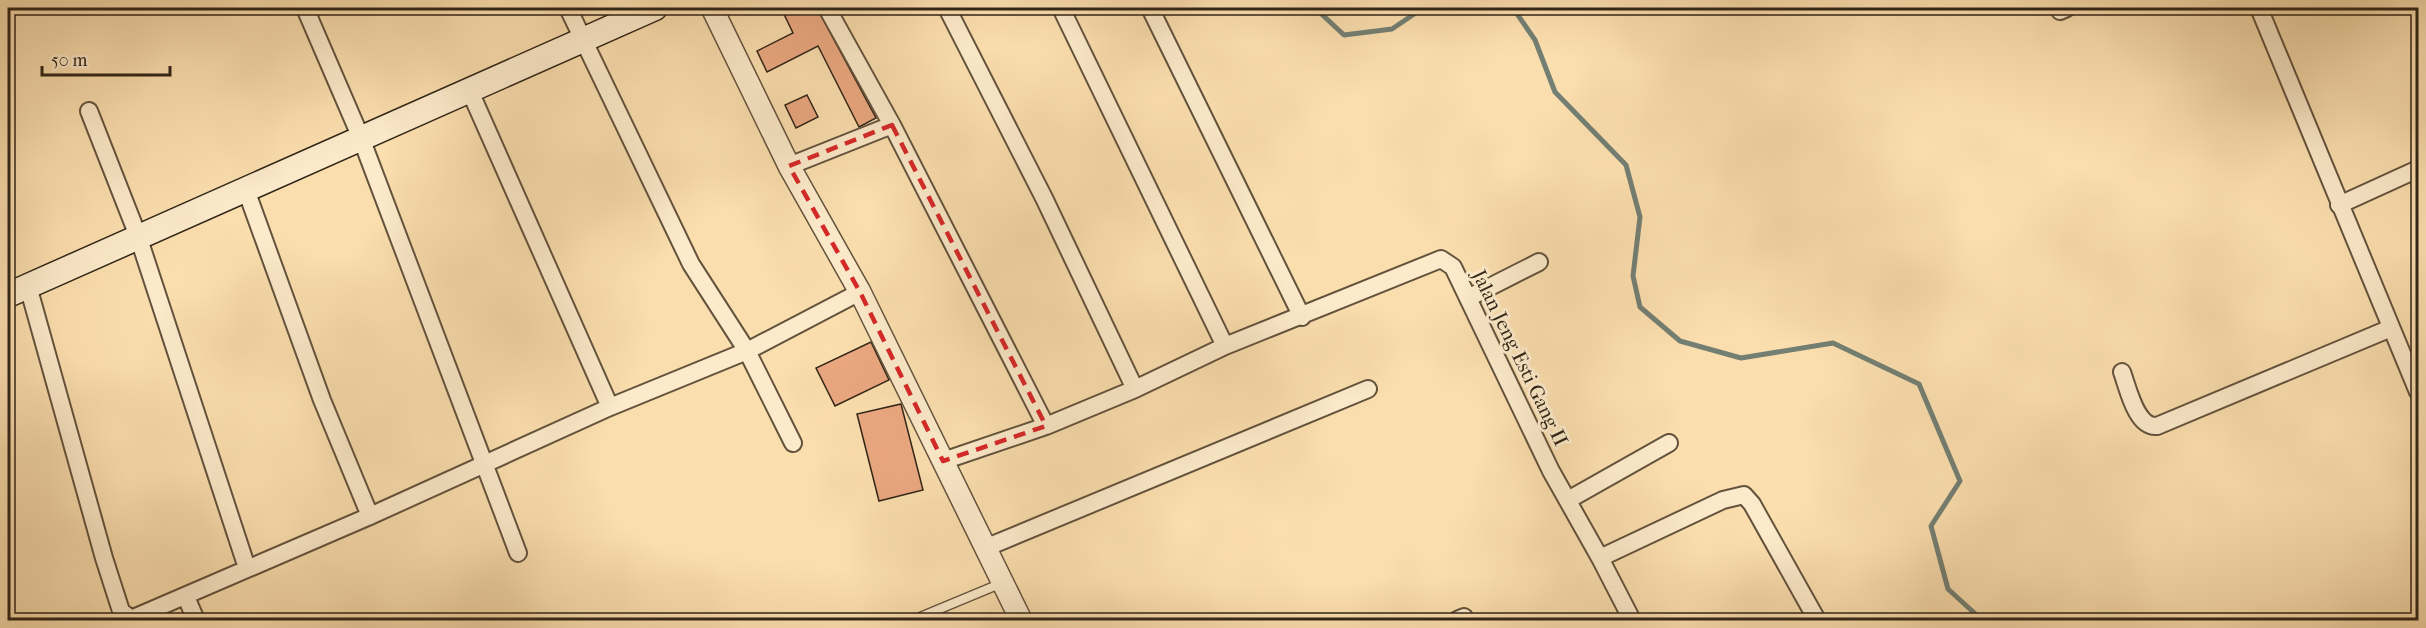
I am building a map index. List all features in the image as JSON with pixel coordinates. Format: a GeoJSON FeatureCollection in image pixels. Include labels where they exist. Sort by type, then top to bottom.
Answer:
{"type":"FeatureCollection","features":[{"type":"Feature","properties":{"kind":"main road"},"geometry":{"type":"LineString","coordinates":[[18,290],[655,8]]}},
{"type":"Feature","properties":{"kind":"street"},"geometry":{"type":"LineString","coordinates":[[305,8],[361,138],[518,553]]}},
{"type":"Feature","properties":{"kind":"street"},"geometry":{"type":"LineString","coordinates":[[568,8],[691,264],[747,351],[792,443]]}},
{"type":"Feature","properties":{"kind":"street"},"geometry":{"type":"LineString","coordinates":[[712,8],[789,166],[860,292],[1021,621]]}},
{"type":"Feature","properties":{"kind":"street"},"geometry":{"type":"LineString","coordinates":[[827,8],[892,124],[1046,426]]}},
{"type":"Feature","properties":{"kind":"street"},"geometry":{"type":"LineString","coordinates":[[947,8],[1044,198],[1135,389]]}},
{"type":"Feature","properties":{"kind":"street"},"geometry":{"type":"LineString","coordinates":[[1061,8],[1226,346]]}},
{"type":"Feature","properties":{"kind":"street"},"geometry":{"type":"LineString","coordinates":[[1150,8],[1302,317]]}},
{"type":"Feature","properties":{"kind":"street"},"geometry":{"type":"LineString","coordinates":[[2259,8],[2418,392]]}},
{"type":"Feature","properties":{"kind":"street"},"geometry":{"type":"LineString","coordinates":[[469,89],[610,407]]}},
{"type":"Feature","properties":{"kind":"street"},"geometry":{"type":"LineString","coordinates":[[89,111],[138,236],[247,568]]}},
{"type":"Feature","properties":{"kind":"street"},"geometry":{"type":"LineString","coordinates":[[789,166],[892,124]]}},
{"type":"Feature","properties":{"kind":"street"},"geometry":{"type":"LineString","coordinates":[[2339,205],[2418,170]]}},
{"type":"Feature","properties":{"kind":"street"},"geometry":{"type":"LineString","coordinates":[[246,190],[322,400],[370,516]]}},
{"type":"Feature","properties":{"kind":"street","name":"Jalan Jeng Esti Gang II"},"geometry":{"type":"LineString","coordinates":[[943,461],[1046,426],[1135,389],[1226,346],[1441,259],[1453,267],[1551,471],[1632,621]]}},
{"type":"Feature","properties":{"kind":"street"},"geometry":{"type":"LineString","coordinates":[[1468,298],[1539,262]]}},
{"type":"Feature","properties":{"kind":"street"},"geometry":{"type":"LineString","coordinates":[[18,290],[121,611],[131,620],[370,516],[610,407],[747,351],[860,292]]}},
{"type":"Feature","properties":{"kind":"street"},"geometry":{"type":"LineString","coordinates":[[2122,372],[2140,417],[2148,425],[2157,426],[2391,328]]}},
{"type":"Feature","properties":{"kind":"street"},"geometry":{"type":"LineString","coordinates":[[985,548],[1368,389]]}},
{"type":"Feature","properties":{"kind":"street"},"geometry":{"type":"LineString","coordinates":[[1568,500],[1669,443]]}},
{"type":"Feature","properties":{"kind":"street"},"geometry":{"type":"LineString","coordinates":[[1599,558],[1723,500],[1744,495],[1752,504],[1817,621]]}},
{"type":"Feature","properties":{"kind":"street"},"geometry":{"type":"LineString","coordinates":[[186,597],[196,621]]}},
{"type":"Feature","properties":{"kind":"lane"},"geometry":{"type":"LineString","coordinates":[[913,621],[1002,582]]}},
{"type":"Feature","properties":{"kind":"highlighted area"},"geometry":{"type":"Polygon","coordinates":[[[892,125],[1046,426],[943,461],[860,292],[789,166],[892,125]]]}},
{"type":"Feature","properties":{"kind":"building"},"geometry":{"type":"Polygon","coordinates":[[[781,8],[817,8],[876,118],[859,127],[818,46],[767,72],[757,51],[793,33],[781,8]]]}},
{"type":"Feature","properties":{"kind":"building"},"geometry":{"type":"Polygon","coordinates":[[[807,95],[818,117],[796,128],[785,105],[807,95]]]}},
{"type":"Feature","properties":{"kind":"building"},"geometry":{"type":"Polygon","coordinates":[[[871,342],[889,380],[835,406],[816,368],[871,342]]]}},
{"type":"Feature","properties":{"kind":"building"},"geometry":{"type":"Polygon","coordinates":[[[901,404],[923,490],[879,501],[857,414],[901,404]]]}},
{"type":"Feature","properties":{"kind":"waterway"},"geometry":{"type":"LineString","coordinates":[[1315,8],[1344,35],[1392,29],[1423,8]]}},
{"type":"Feature","properties":{"kind":"waterway"},"geometry":{"type":"LineString","coordinates":[[1513,8],[1535,40],[1555,92],[1626,165],[1640,217],[1633,276],[1640,307],[1680,341],[1741,358],[1833,343],[1919,384],[1960,481],[1931,526],[1948,589],[1982,620]]}}]}
